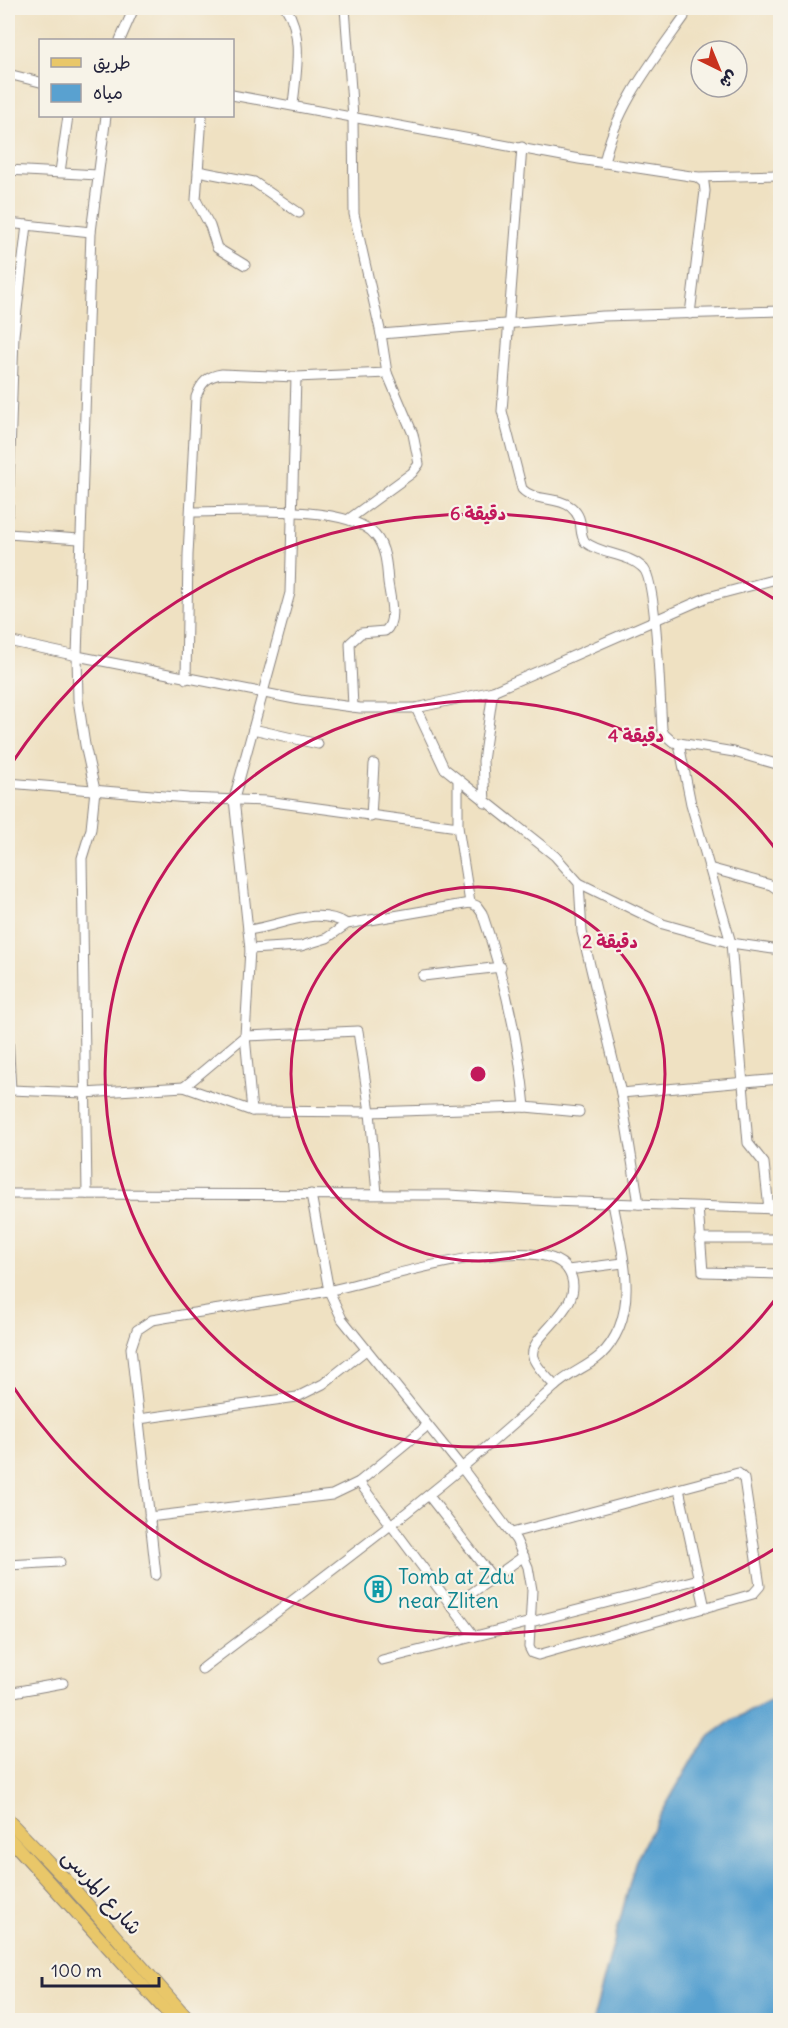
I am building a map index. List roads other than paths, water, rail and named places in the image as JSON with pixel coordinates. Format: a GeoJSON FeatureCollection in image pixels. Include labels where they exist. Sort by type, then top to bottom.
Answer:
{"type":"FeatureCollection","features":[{"type":"Feature","properties":{"kind":"main road","name":"شارع المرسى"},"geometry":{"type":"LineString","coordinates":[[8,1820],[66,1880],[189,2020]]}},
{"type":"Feature","properties":{"kind":"main road","name":"شارع المرسى"},"geometry":{"type":"LineString","coordinates":[[8,1837],[174,2020]]}},
{"type":"Feature","properties":{"kind":"street"},"geometry":{"type":"LineString","coordinates":[[120,39],[134,8]]}},
{"type":"Feature","properties":{"kind":"street"},"geometry":{"type":"LineString","coordinates":[[286,8],[294,24],[297,38],[293,105]]}},
{"type":"Feature","properties":{"kind":"street"},"geometry":{"type":"LineString","coordinates":[[345,8],[353,117],[354,214],[381,334],[387,373],[413,434],[419,464],[412,473],[349,519]]}},
{"type":"Feature","properties":{"kind":"street"},"geometry":{"type":"LineString","coordinates":[[604,163],[615,125],[637,85],[684,17]]}},
{"type":"Feature","properties":{"kind":"street"},"geometry":{"type":"LineString","coordinates":[[8,74],[39,82]]}},
{"type":"Feature","properties":{"kind":"street"},"geometry":{"type":"LineString","coordinates":[[234,95],[604,163],[697,177],[780,175]]}},
{"type":"Feature","properties":{"kind":"street"},"geometry":{"type":"LineString","coordinates":[[60,172],[68,117]]}},
{"type":"Feature","properties":{"kind":"street"},"geometry":{"type":"LineString","coordinates":[[87,1194],[82,858],[91,829],[95,790],[83,734],[77,656],[79,538],[91,232],[106,117]]}},
{"type":"Feature","properties":{"kind":"street"},"geometry":{"type":"LineString","coordinates":[[202,117],[196,200],[210,226],[215,245],[222,254],[244,265]]}},
{"type":"Feature","properties":{"kind":"street"},"geometry":{"type":"LineString","coordinates":[[522,147],[502,411],[522,489],[530,495],[558,499],[571,507],[582,522],[582,538],[585,542],[643,568],[648,575],[656,619],[663,729],[668,739],[679,744],[734,752],[780,765]]}},
{"type":"Feature","properties":{"kind":"street"},"geometry":{"type":"LineString","coordinates":[[8,170],[98,175]]}},
{"type":"Feature","properties":{"kind":"street"},"geometry":{"type":"LineString","coordinates":[[198,171],[254,182],[299,213]]}},
{"type":"Feature","properties":{"kind":"street"},"geometry":{"type":"LineString","coordinates":[[690,314],[705,191],[704,183],[697,177]]}},
{"type":"Feature","properties":{"kind":"street"},"geometry":{"type":"LineString","coordinates":[[8,223],[91,232]]}},
{"type":"Feature","properties":{"kind":"street"},"geometry":{"type":"LineString","coordinates":[[8,514],[11,334],[27,225]]}},
{"type":"Feature","properties":{"kind":"street"},"geometry":{"type":"LineString","coordinates":[[381,334],[509,322],[780,311]]}},
{"type":"Feature","properties":{"kind":"street"},"geometry":{"type":"LineString","coordinates":[[186,679],[196,397],[200,387],[213,376],[222,374],[296,377],[387,373]]}},
{"type":"Feature","properties":{"kind":"street"},"geometry":{"type":"LineString","coordinates":[[252,1111],[246,1036],[249,930],[234,799],[290,593],[296,377]]}},
{"type":"Feature","properties":{"kind":"street"},"geometry":{"type":"LineString","coordinates":[[192,512],[292,512],[349,519],[361,523],[375,534],[381,544],[387,568],[392,622],[385,631],[361,633],[350,643],[353,707]]}},
{"type":"Feature","properties":{"kind":"street"},"geometry":{"type":"LineString","coordinates":[[8,534],[79,538]]}},
{"type":"Feature","properties":{"kind":"street"},"geometry":{"type":"LineString","coordinates":[[8,641],[263,693],[353,707],[416,708],[493,691],[708,597],[780,578]]}},
{"type":"Feature","properties":{"kind":"street"},"geometry":{"type":"LineString","coordinates":[[485,803],[483,761],[493,691]]}},
{"type":"Feature","properties":{"kind":"street"},"geometry":{"type":"LineString","coordinates":[[416,708],[433,750],[444,768],[485,803],[555,856],[579,883],[663,924],[731,943],[780,950]]}},
{"type":"Feature","properties":{"kind":"street"},"geometry":{"type":"LineString","coordinates":[[253,729],[318,744]]}},
{"type":"Feature","properties":{"kind":"street"},"geometry":{"type":"LineString","coordinates":[[679,744],[691,804],[731,943],[748,1143],[764,1163],[770,1209]]}},
{"type":"Feature","properties":{"kind":"street"},"geometry":{"type":"LineString","coordinates":[[371,817],[374,764]]}},
{"type":"Feature","properties":{"kind":"street"},"geometry":{"type":"LineString","coordinates":[[458,780],[458,827],[470,903]]}},
{"type":"Feature","properties":{"kind":"street"},"geometry":{"type":"LineString","coordinates":[[8,783],[188,798],[234,799],[458,827]]}},
{"type":"Feature","properties":{"kind":"street"},"geometry":{"type":"LineString","coordinates":[[710,868],[771,885],[780,891]]}},
{"type":"Feature","properties":{"kind":"street"},"geometry":{"type":"LineString","coordinates":[[579,883],[582,932],[621,1093],[639,1204]]}},
{"type":"Feature","properties":{"kind":"street"},"geometry":{"type":"LineString","coordinates":[[250,949],[301,946],[318,942],[347,924],[470,903],[477,906],[482,913],[501,968],[518,1039],[525,1107]]}},
{"type":"Feature","properties":{"kind":"street"},"geometry":{"type":"LineString","coordinates":[[249,930],[314,915],[330,915],[347,924]]}},
{"type":"Feature","properties":{"kind":"street"},"geometry":{"type":"LineString","coordinates":[[423,976],[501,968]]}},
{"type":"Feature","properties":{"kind":"street"},"geometry":{"type":"LineString","coordinates":[[184,1087],[246,1036],[358,1031],[370,1112],[377,1194]]}},
{"type":"Feature","properties":{"kind":"street"},"geometry":{"type":"LineString","coordinates":[[8,1036],[9,1090],[84,1093],[184,1087],[252,1111],[370,1112],[525,1107],[579,1112]]}},
{"type":"Feature","properties":{"kind":"street"},"geometry":{"type":"LineString","coordinates":[[621,1093],[780,1079]]}},
{"type":"Feature","properties":{"kind":"street"},"geometry":{"type":"LineString","coordinates":[[8,1194],[377,1194],[780,1209]]}},
{"type":"Feature","properties":{"kind":"street"},"geometry":{"type":"LineString","coordinates":[[311,1194],[329,1291],[342,1319],[512,1533],[524,1556],[532,1590],[529,1647],[532,1653],[538,1655],[753,1594],[760,1586],[744,1479],[736,1473],[512,1533]]}},
{"type":"Feature","properties":{"kind":"street"},"geometry":{"type":"LineString","coordinates":[[201,1669],[429,1496],[555,1386],[595,1361],[614,1338],[622,1320],[626,1299],[623,1263],[613,1203]]}},
{"type":"Feature","properties":{"kind":"street"},"geometry":{"type":"LineString","coordinates":[[698,1206],[701,1270],[705,1274],[780,1274]]}},
{"type":"Feature","properties":{"kind":"street"},"geometry":{"type":"LineString","coordinates":[[699,1239],[780,1239]]}},
{"type":"Feature","properties":{"kind":"street"},"geometry":{"type":"LineString","coordinates":[[156,1575],[131,1348],[137,1330],[152,1320],[329,1291],[461,1258],[543,1256],[558,1262],[568,1270],[571,1282],[570,1297],[557,1322],[536,1343],[533,1350],[536,1363],[555,1386]]}},
{"type":"Feature","properties":{"kind":"street"},"geometry":{"type":"LineString","coordinates":[[568,1270],[623,1263]]}},
{"type":"Feature","properties":{"kind":"street"},"geometry":{"type":"LineString","coordinates":[[139,1419],[297,1397],[323,1384],[366,1350]]}},
{"type":"Feature","properties":{"kind":"street"},"geometry":{"type":"LineString","coordinates":[[149,1517],[323,1498],[359,1482],[427,1426]]}},
{"type":"Feature","properties":{"kind":"street"},"geometry":{"type":"LineString","coordinates":[[359,1482],[474,1636]]}},
{"type":"Feature","properties":{"kind":"street"},"geometry":{"type":"LineString","coordinates":[[679,1489],[705,1608]]}},
{"type":"Feature","properties":{"kind":"street"},"geometry":{"type":"LineString","coordinates":[[429,1496],[493,1578]]}},
{"type":"Feature","properties":{"kind":"street"},"geometry":{"type":"LineString","coordinates":[[452,1607],[524,1556]]}},
{"type":"Feature","properties":{"kind":"street"},"geometry":{"type":"LineString","coordinates":[[8,1565],[60,1562]]}},
{"type":"Feature","properties":{"kind":"street"},"geometry":{"type":"LineString","coordinates":[[382,1660],[699,1579]]}},
{"type":"Feature","properties":{"kind":"street"},"geometry":{"type":"LineString","coordinates":[[8,1693],[63,1683]]}},
{"type":"Feature","properties":{"kind":"water"},"geometry":{"type":"Polygon","coordinates":[[[780,1696],[780,2020],[593,2020],[636,1860],[658,1819],[695,1755],[710,1736],[734,1719],[780,1696]]]}},
{"type":"Feature","properties":{"kind":"place","name":"Tomb at Zdu near Zliten"},"geometry":{"type":"Point","coordinates":[378,1589]}}]}
